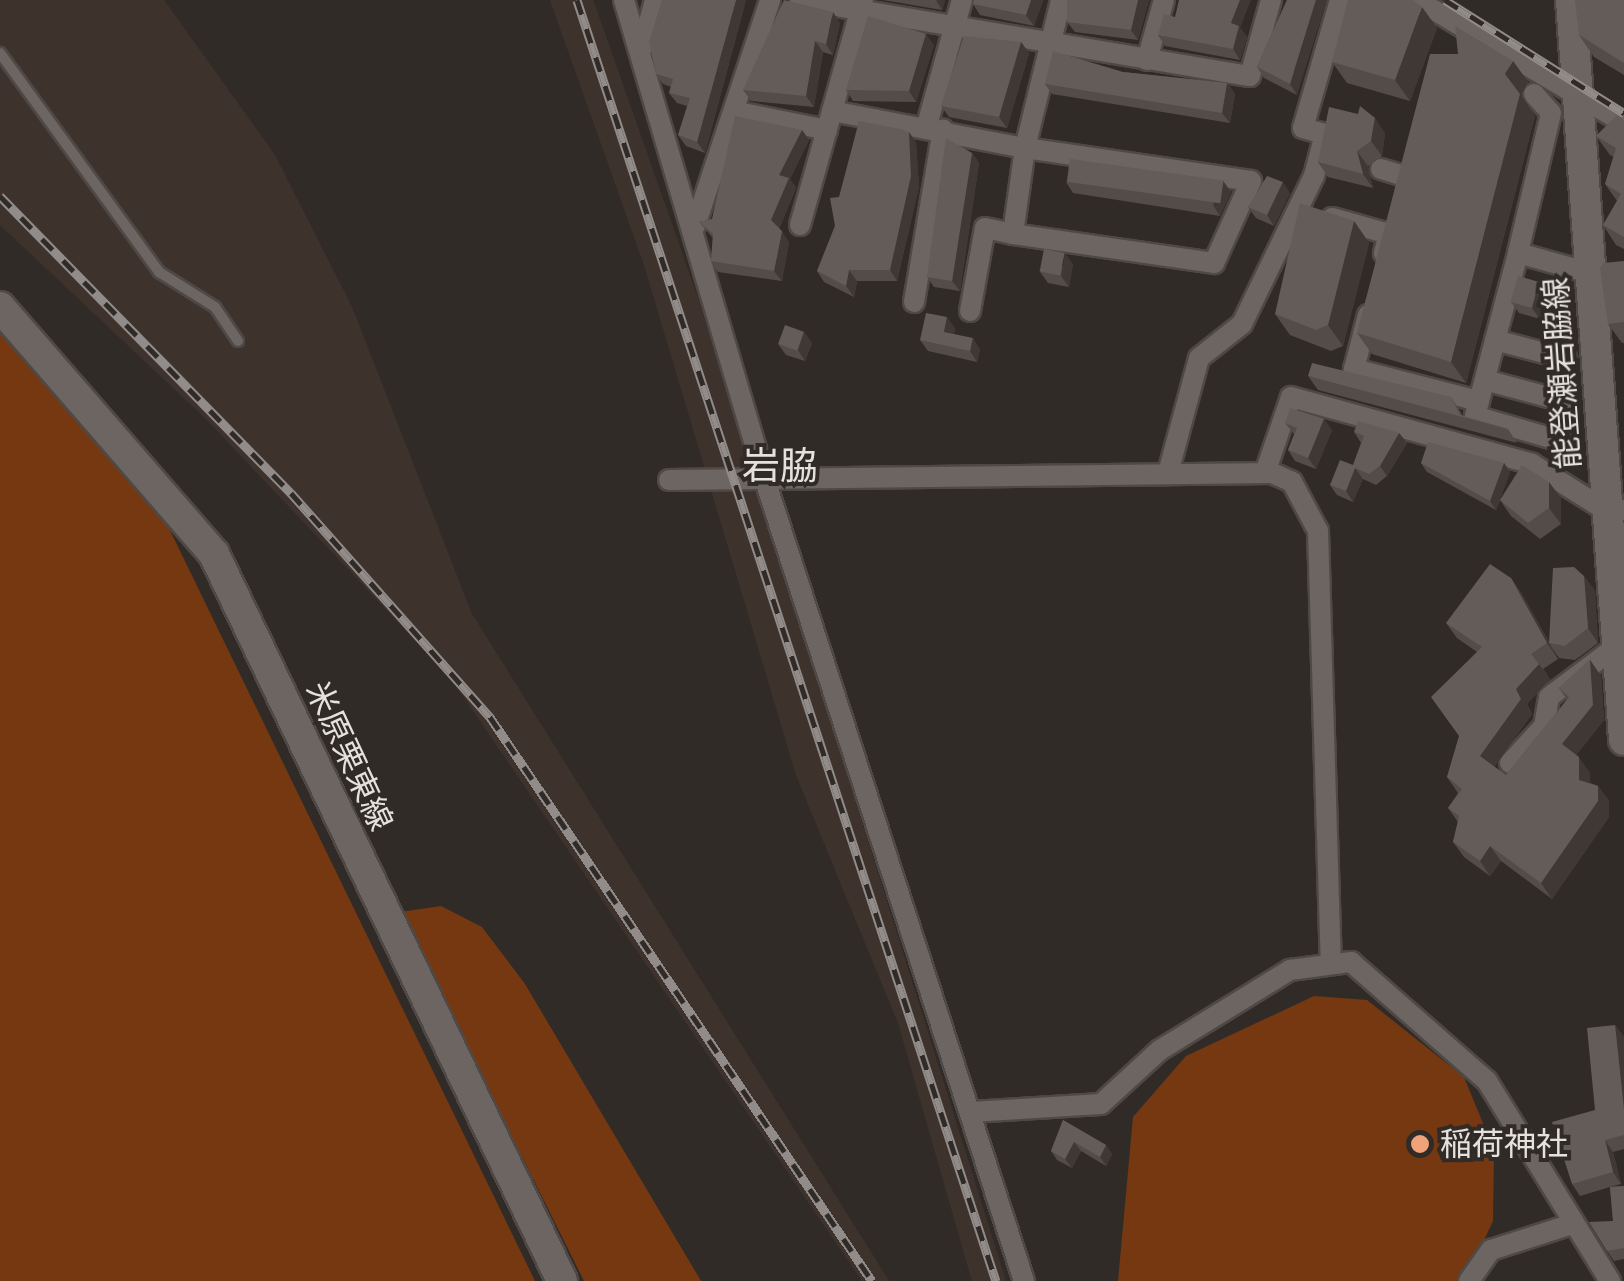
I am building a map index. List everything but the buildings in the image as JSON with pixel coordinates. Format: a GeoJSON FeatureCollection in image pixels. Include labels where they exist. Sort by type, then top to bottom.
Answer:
{"type":"FeatureCollection","features":[{"type":"Feature","properties":{"kind":"main road","name":"能登瀬岩脇線"},"geometry":{"type":"LineString","coordinates":[[1571,0],[1590,273],[1616,511],[1617,646],[1624,740]]}},
{"type":"Feature","properties":{"kind":"main road","name":"米原栗東線"},"geometry":{"type":"LineString","coordinates":[[0,307],[214,554],[562,1281]]}},
{"type":"Feature","properties":{"kind":"street"},"geometry":{"type":"LineString","coordinates":[[624,0],[695,226],[764,476],[1024,1281]]}},
{"type":"Feature","properties":{"kind":"street"},"geometry":{"type":"LineString","coordinates":[[642,48],[655,0]]}},
{"type":"Feature","properties":{"kind":"street"},"geometry":{"type":"LineString","coordinates":[[695,226],[738,112],[770,0]]}},
{"type":"Feature","properties":{"kind":"street"},"geometry":{"type":"LineString","coordinates":[[800,0],[862,5],[955,27],[1250,76],[1271,0]]}},
{"type":"Feature","properties":{"kind":"street"},"geometry":{"type":"LineString","coordinates":[[914,302],[935,127],[962,0]]}},
{"type":"Feature","properties":{"kind":"street"},"geometry":{"type":"LineString","coordinates":[[1012,234],[1026,148],[1061,0]]}},
{"type":"Feature","properties":{"kind":"street"},"geometry":{"type":"LineString","coordinates":[[1147,60],[1164,0]]}},
{"type":"Feature","properties":{"kind":"street"},"geometry":{"type":"LineString","coordinates":[[1168,473],[1199,358],[1242,324],[1314,176],[1325,134],[1303,128],[1340,0]]}},
{"type":"Feature","properties":{"kind":"street"},"geometry":{"type":"LineString","coordinates":[[1417,0],[1624,123]]}},
{"type":"Feature","properties":{"kind":"street"},"geometry":{"type":"LineString","coordinates":[[800,225],[862,5]]}},
{"type":"Feature","properties":{"kind":"street"},"geometry":{"type":"LineString","coordinates":[[1534,94],[1551,113],[1475,416],[1564,442]]}},
{"type":"Feature","properties":{"kind":"street"},"geometry":{"type":"LineString","coordinates":[[738,112],[935,127],[1026,148],[1251,181],[1214,263],[984,228],[970,311]]}},
{"type":"Feature","properties":{"kind":"street"},"geometry":{"type":"LineString","coordinates":[[1381,169],[1399,196],[1354,369],[1563,402]]}},
{"type":"Feature","properties":{"kind":"street"},"geometry":{"type":"LineString","coordinates":[[1332,218],[1399,196]]}},
{"type":"Feature","properties":{"kind":"street"},"geometry":{"type":"LineString","coordinates":[[1518,253],[1590,273]]}},
{"type":"Feature","properties":{"kind":"street"},"geometry":{"type":"LineString","coordinates":[[1495,340],[1567,359]]}},
{"type":"Feature","properties":{"kind":"street"},"geometry":{"type":"LineString","coordinates":[[1265,473],[1291,396],[1532,464],[1616,511]]}},
{"type":"Feature","properties":{"kind":"street"},"geometry":{"type":"LineString","coordinates":[[670,480],[734,485],[764,476],[1265,473],[1292,482],[1318,531],[1332,964]]}},
{"type":"Feature","properties":{"kind":"street"},"geometry":{"type":"LineString","coordinates":[[1510,763],[1544,726],[1549,696],[1617,646]]}},
{"type":"Feature","properties":{"kind":"street"},"geometry":{"type":"LineString","coordinates":[[971,1112],[1101,1104],[1160,1050],[1290,970],[1332,964],[1362,967],[1469,1059],[1569,1225],[1610,1281]]}},
{"type":"Feature","properties":{"kind":"street"},"geometry":{"type":"LineString","coordinates":[[1470,1281],[1491,1250],[1569,1225]]}},
{"type":"Feature","properties":{"kind":"lane"},"geometry":{"type":"LineString","coordinates":[[0,53],[159,272],[216,307],[238,341]]}},
{"type":"Feature","properties":{"kind":"shaded area"},"geometry":{"type":"Polygon","coordinates":[[[0,0],[164,0],[275,155],[352,307],[472,614],[889,1281],[862,1281],[450,677],[206,419],[0,225],[0,0]]]}},
{"type":"Feature","properties":{"kind":"shaded area"},"geometry":{"type":"Polygon","coordinates":[[[550,0],[593,0],[596,8],[697,295],[1006,1281],[972,1281],[898,1023],[796,775],[645,268],[550,0]]]}},
{"type":"Feature","properties":{"kind":"shaded area"},"geometry":{"type":"Polygon","coordinates":[[[0,323],[164,518],[535,1281],[0,1281],[0,323]]]}},
{"type":"Feature","properties":{"kind":"shaded area"},"geometry":{"type":"Polygon","coordinates":[[[441,906],[482,927],[525,984],[701,1281],[584,1281],[400,912],[441,906]]]}},
{"type":"Feature","properties":{"kind":"shaded area"},"geometry":{"type":"Polygon","coordinates":[[[1314,996],[1367,1000],[1464,1077],[1494,1150],[1493,1221],[1465,1281],[1118,1281],[1133,1117],[1186,1056],[1314,996]]]}},
{"type":"Feature","properties":{"kind":"railway"},"geometry":{"type":"LineString","coordinates":[[577,0],[996,1281]]}},
{"type":"Feature","properties":{"kind":"railway"},"geometry":{"type":"LineString","coordinates":[[1445,0],[1624,113]]}},
{"type":"Feature","properties":{"kind":"railway"},"geometry":{"type":"LineString","coordinates":[[0,196],[291,493],[490,717],[872,1281]]}},
{"type":"Feature","properties":{"kind":"place","name":"稲荷神社"},"geometry":{"type":"Point","coordinates":[1420,1144]}},
{"type":"Feature","properties":{"kind":"district","name":"岩脇"},"geometry":{"type":"Point","coordinates":[780,466]}}]}
